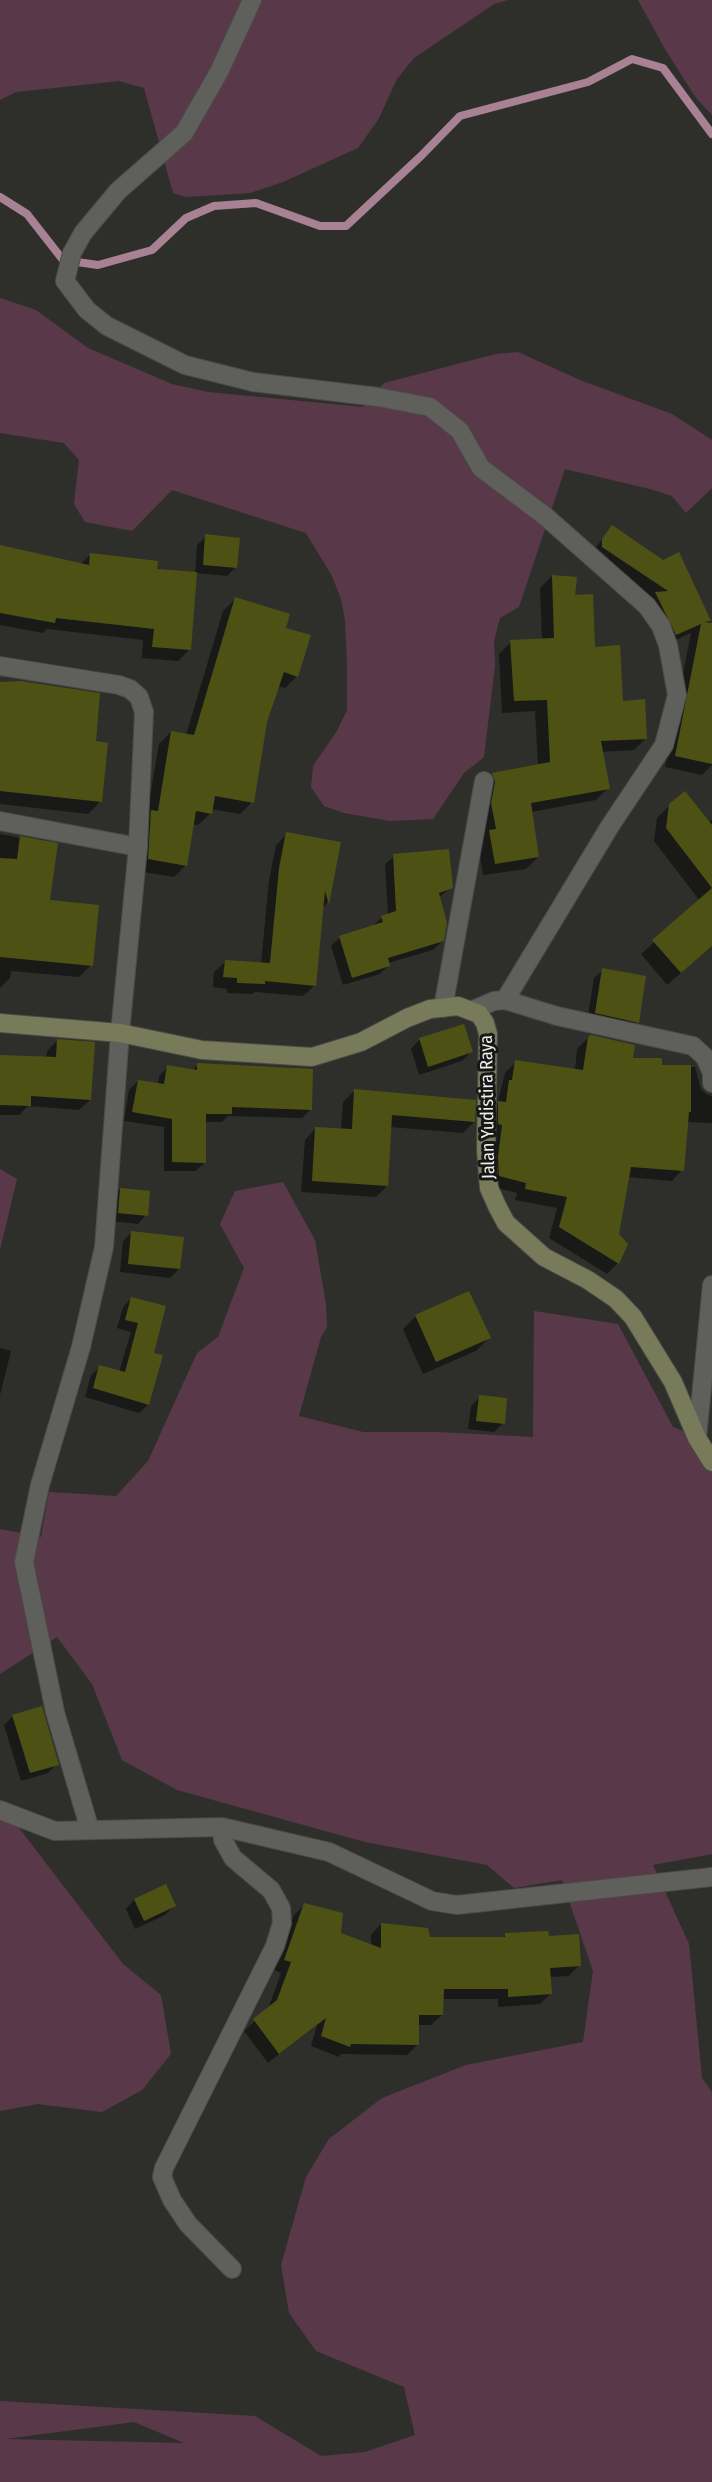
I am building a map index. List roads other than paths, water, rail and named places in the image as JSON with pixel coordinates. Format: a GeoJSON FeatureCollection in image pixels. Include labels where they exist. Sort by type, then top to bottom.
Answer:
{"type":"FeatureCollection","features":[{"type":"Feature","properties":{"kind":"street"},"geometry":{"type":"LineString","coordinates":[[252,0],[219,72],[184,133],[118,191],[83,233],[70,261],[65,281],[87,310],[107,326],[185,365],[253,382],[378,397],[430,407],[460,431],[481,468],[545,516],[647,606],[661,626],[668,645],[677,695],[664,745],[610,826],[505,1000]]}},
{"type":"Feature","properties":{"kind":"street"},"geometry":{"type":"LineString","coordinates":[[0,666],[119,685],[130,689],[139,697],[144,712],[138,847],[120,1032],[104,1247],[81,1347],[40,1485],[24,1562],[55,1712],[90,1830]]}},
{"type":"Feature","properties":{"kind":"street"},"geometry":{"type":"LineString","coordinates":[[443,1008],[484,781]]}},
{"type":"Feature","properties":{"kind":"street"},"geometry":{"type":"LineString","coordinates":[[0,821],[138,847]]}},
{"type":"Feature","properties":{"kind":"street"},"geometry":{"type":"LineString","coordinates":[[473,1010],[494,1001],[505,1000],[557,1016],[693,1046],[705,1058],[712,1083]]}},
{"type":"Feature","properties":{"kind":"street","name":"Jalan Yudistira Raya"},"geometry":{"type":"LineString","coordinates":[[0,1023],[120,1032],[202,1050],[312,1057],[361,1042],[407,1018],[430,1009],[458,1006],[473,1010],[485,1023],[488,1034],[486,1150],[489,1188],[497,1206],[506,1223],[544,1257],[597,1286],[616,1299],[633,1317],[673,1382],[697,1438],[712,1462]]}},
{"type":"Feature","properties":{"kind":"street"},"geometry":{"type":"LineString","coordinates":[[697,1438],[712,1285]]}},
{"type":"Feature","properties":{"kind":"street"},"geometry":{"type":"LineString","coordinates":[[0,1810],[55,1831],[222,1827],[329,1852],[432,1901],[457,1905],[712,1877]]}},
{"type":"Feature","properties":{"kind":"street"},"geometry":{"type":"LineString","coordinates":[[222,1827],[223,1840],[232,1858],[271,1890],[281,1908],[282,1923],[275,1946],[164,2168],[162,2177],[172,2200],[188,2224],[232,2269]]}},
{"type":"Feature","properties":{"kind":"waterway"},"geometry":{"type":"LineString","coordinates":[[0,197],[27,214],[63,260],[98,265],[152,250],[186,218],[214,206],[256,203],[320,226],[346,226],[460,116],[588,82],[632,59],[663,68],[712,134]]}}]}
